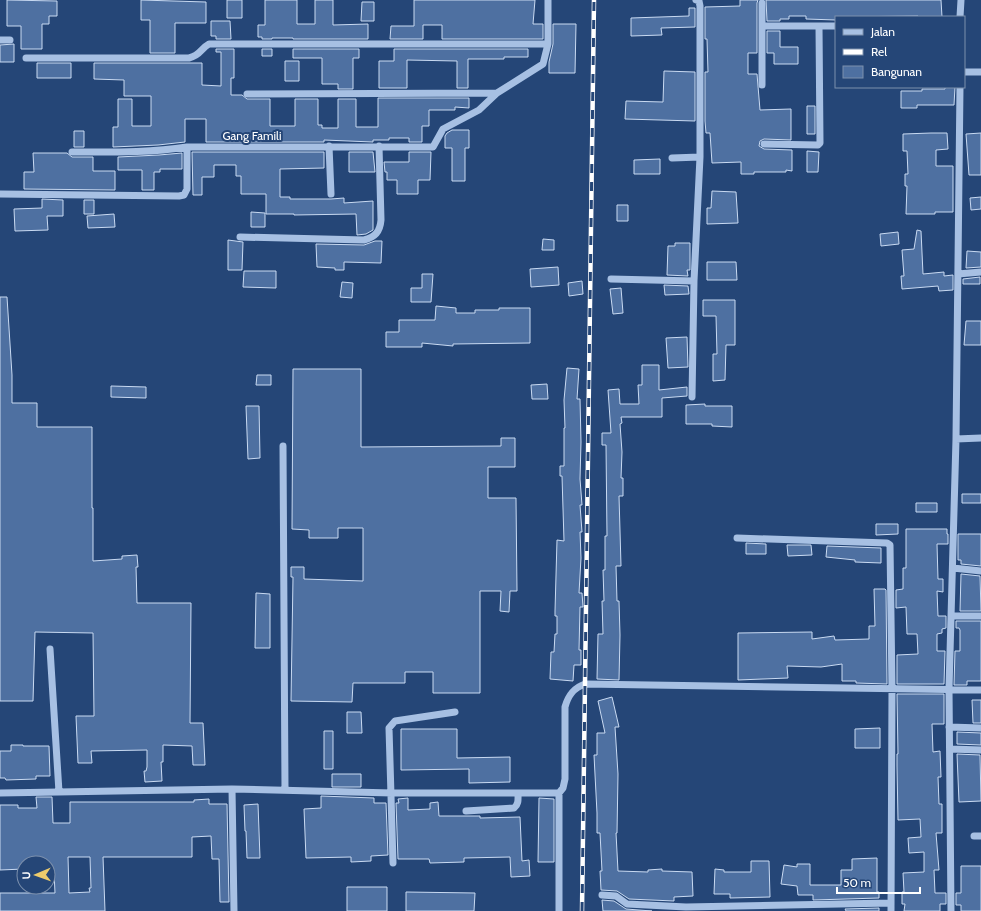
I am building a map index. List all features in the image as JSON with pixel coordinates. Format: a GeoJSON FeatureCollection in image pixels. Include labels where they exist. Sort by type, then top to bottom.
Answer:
{"type":"FeatureCollection","features":[{"type":"Feature","properties":{"kind":"street"},"geometry":{"type":"LineString","coordinates":[[248,94],[497,93],[543,64],[548,44],[548,0]]}},
{"type":"Feature","properties":{"kind":"street"},"geometry":{"type":"LineString","coordinates":[[692,397],[694,280],[700,156],[700,6],[699,1],[696,0]]}},
{"type":"Feature","properties":{"kind":"street"},"geometry":{"type":"LineString","coordinates":[[960,0],[960,16]]}},
{"type":"Feature","properties":{"kind":"street"},"geometry":{"type":"LineString","coordinates":[[762,3],[762,84]]}},
{"type":"Feature","properties":{"kind":"street"},"geometry":{"type":"LineString","coordinates":[[762,26],[835,26]]}},
{"type":"Feature","properties":{"kind":"street"},"geometry":{"type":"LineString","coordinates":[[764,144],[820,144],[819,26]]}},
{"type":"Feature","properties":{"kind":"street"},"geometry":{"type":"LineString","coordinates":[[0,40],[10,40]]}},
{"type":"Feature","properties":{"kind":"street"},"geometry":{"type":"LineString","coordinates":[[26,58],[189,58],[200,53],[204,46],[209,44],[548,44]]}},
{"type":"Feature","properties":{"kind":"street"},"geometry":{"type":"LineString","coordinates":[[965,72],[981,72]]}},
{"type":"Feature","properties":{"kind":"street"},"geometry":{"type":"LineString","coordinates":[[951,911],[949,689],[956,439],[960,88]]}},
{"type":"Feature","properties":{"kind":"street","name":"Gang Famili"},"geometry":{"type":"LineString","coordinates":[[72,152],[130,151],[187,147],[433,147],[442,129],[479,110],[497,93]]}},
{"type":"Feature","properties":{"kind":"street"},"geometry":{"type":"LineString","coordinates":[[329,146],[331,194]]}},
{"type":"Feature","properties":{"kind":"street"},"geometry":{"type":"LineString","coordinates":[[240,237],[364,240],[372,238],[380,228],[381,220],[379,146]]}},
{"type":"Feature","properties":{"kind":"street"},"geometry":{"type":"LineString","coordinates":[[0,194],[179,196],[184,194],[187,189],[187,147]]}},
{"type":"Feature","properties":{"kind":"street"},"geometry":{"type":"LineString","coordinates":[[672,158],[700,156]]}},
{"type":"Feature","properties":{"kind":"street"},"geometry":{"type":"LineString","coordinates":[[958,274],[981,272]]}},
{"type":"Feature","properties":{"kind":"street"},"geometry":{"type":"LineString","coordinates":[[611,279],[694,280]]}},
{"type":"Feature","properties":{"kind":"street"},"geometry":{"type":"LineString","coordinates":[[956,439],[981,438]]}},
{"type":"Feature","properties":{"kind":"street"},"geometry":{"type":"LineString","coordinates":[[282,446],[285,789]]}},
{"type":"Feature","properties":{"kind":"street"},"geometry":{"type":"LineString","coordinates":[[737,538],[887,543],[890,545],[892,689],[891,911]]}},
{"type":"Feature","properties":{"kind":"street"},"geometry":{"type":"LineString","coordinates":[[953,568],[981,571]]}},
{"type":"Feature","properties":{"kind":"street"},"geometry":{"type":"LineString","coordinates":[[951,616],[981,616]]}},
{"type":"Feature","properties":{"kind":"street"},"geometry":{"type":"LineString","coordinates":[[50,649],[59,792]]}},
{"type":"Feature","properties":{"kind":"street"},"geometry":{"type":"LineString","coordinates":[[0,793],[285,789],[392,793],[558,793],[563,788],[565,779],[567,699],[577,687],[585,684],[981,690]]}},
{"type":"Feature","properties":{"kind":"street"},"geometry":{"type":"LineString","coordinates":[[393,863],[389,728],[395,721],[456,712]]}},
{"type":"Feature","properties":{"kind":"street"},"geometry":{"type":"LineString","coordinates":[[949,727],[981,728]]}},
{"type":"Feature","properties":{"kind":"street"},"geometry":{"type":"LineString","coordinates":[[950,749],[981,750]]}},
{"type":"Feature","properties":{"kind":"street"},"geometry":{"type":"LineString","coordinates":[[232,789],[234,911]]}},
{"type":"Feature","properties":{"kind":"street"},"geometry":{"type":"LineString","coordinates":[[466,811],[514,808],[517,806],[518,793]]}},
{"type":"Feature","properties":{"kind":"street"},"geometry":{"type":"LineString","coordinates":[[558,793],[559,911]]}},
{"type":"Feature","properties":{"kind":"street"},"geometry":{"type":"LineString","coordinates":[[602,895],[616,896],[627,904],[686,909],[784,908],[892,903]]}},
{"type":"Feature","properties":{"kind":"building"},"geometry":{"type":"Polygon","coordinates":[[[7,0],[57,1],[57,16],[49,16],[49,24],[42,24],[42,49],[21,49],[21,26],[7,26],[7,0]]]}},
{"type":"Feature","properties":{"kind":"building"},"geometry":{"type":"Polygon","coordinates":[[[141,0],[206,2],[206,23],[175,23],[175,53],[150,53],[150,20],[141,20],[141,0]]]}},
{"type":"Feature","properties":{"kind":"building"},"geometry":{"type":"Polygon","coordinates":[[[227,0],[242,0],[242,18],[227,18],[227,0]]]}},
{"type":"Feature","properties":{"kind":"building"},"geometry":{"type":"Polygon","coordinates":[[[265,0],[297,0],[297,24],[315,24],[315,0],[333,0],[333,25],[368,24],[368,39],[262,39],[262,37],[258,37],[258,25],[265,25],[265,0]]]}},
{"type":"Feature","properties":{"kind":"building"},"geometry":{"type":"Polygon","coordinates":[[[414,0],[535,0],[533,24],[543,24],[543,39],[442,39],[442,25],[423,25],[423,39],[390,39],[391,26],[414,26],[414,0]]]}},
{"type":"Feature","properties":{"kind":"building"},"geometry":{"type":"Polygon","coordinates":[[[740,0],[758,0],[757,53],[748,53],[748,74],[757,74],[760,110],[791,109],[791,140],[764,139],[760,141],[759,146],[764,149],[792,150],[792,171],[786,170],[786,172],[754,172],[754,174],[741,174],[741,162],[712,163],[710,133],[706,133],[705,121],[705,72],[708,72],[707,39],[705,39],[705,7],[740,6],[740,0]]]}},
{"type":"Feature","properties":{"kind":"building"},"geometry":{"type":"Polygon","coordinates":[[[766,0],[941,0],[942,16],[835,16],[835,20],[806,19],[806,16],[789,16],[789,19],[767,21],[766,0]]]}},
{"type":"Feature","properties":{"kind":"building"},"geometry":{"type":"Polygon","coordinates":[[[362,2],[374,2],[374,21],[361,21],[362,2]]]}},
{"type":"Feature","properties":{"kind":"building"},"geometry":{"type":"Polygon","coordinates":[[[689,8],[695,8],[695,27],[661,28],[662,35],[631,36],[631,18],[689,16],[689,8]]]}},
{"type":"Feature","properties":{"kind":"building"},"geometry":{"type":"Polygon","coordinates":[[[211,21],[230,21],[231,39],[216,39],[216,36],[211,36],[211,21]]]}},
{"type":"Feature","properties":{"kind":"building"},"geometry":{"type":"Polygon","coordinates":[[[553,24],[576,24],[575,73],[549,73],[549,62],[553,44],[553,24]]]}},
{"type":"Feature","properties":{"kind":"building"},"geometry":{"type":"Polygon","coordinates":[[[767,31],[780,31],[780,47],[798,47],[798,64],[774,64],[774,53],[767,53],[767,31]]]}},
{"type":"Feature","properties":{"kind":"building"},"geometry":{"type":"Polygon","coordinates":[[[14,44],[14,62],[0,62],[0,45],[14,44]]]}},
{"type":"Feature","properties":{"kind":"building"},"geometry":{"type":"Polygon","coordinates":[[[216,49],[234,49],[234,78],[231,78],[231,95],[242,95],[247,99],[270,99],[270,126],[295,126],[295,99],[318,99],[318,125],[322,125],[322,128],[338,128],[338,99],[356,99],[356,127],[378,127],[378,98],[469,98],[469,108],[455,107],[455,110],[429,110],[429,126],[422,126],[422,142],[409,142],[409,138],[389,138],[389,140],[373,140],[373,142],[324,140],[324,142],[206,142],[206,119],[185,119],[185,142],[113,147],[113,127],[118,127],[118,99],[132,99],[132,126],[151,126],[151,96],[124,96],[124,80],[94,79],[94,63],[202,63],[202,85],[221,86],[221,52],[216,52],[216,49]]]}},
{"type":"Feature","properties":{"kind":"building"},"geometry":{"type":"Polygon","coordinates":[[[262,49],[272,49],[272,56],[262,56],[262,49]]]}},
{"type":"Feature","properties":{"kind":"building"},"geometry":{"type":"Polygon","coordinates":[[[293,49],[359,49],[359,58],[353,58],[353,89],[338,89],[338,84],[322,84],[322,58],[293,58],[293,49]]]}},
{"type":"Feature","properties":{"kind":"building"},"geometry":{"type":"Polygon","coordinates":[[[394,49],[528,49],[528,57],[468,59],[468,88],[457,88],[457,61],[407,60],[407,88],[379,88],[379,61],[394,61],[394,49]]]}},
{"type":"Feature","properties":{"kind":"building"},"geometry":{"type":"Polygon","coordinates":[[[285,61],[299,61],[299,81],[285,81],[285,61]]]}},
{"type":"Feature","properties":{"kind":"building"},"geometry":{"type":"Polygon","coordinates":[[[37,63],[71,63],[71,78],[37,78],[37,63]]]}},
{"type":"Feature","properties":{"kind":"building"},"geometry":{"type":"Polygon","coordinates":[[[664,71],[695,72],[695,121],[625,119],[626,101],[663,102],[664,71]]]}},
{"type":"Feature","properties":{"kind":"building"},"geometry":{"type":"Polygon","coordinates":[[[955,88],[954,105],[917,105],[917,108],[901,108],[901,91],[955,88]]]}},
{"type":"Feature","properties":{"kind":"building"},"geometry":{"type":"Polygon","coordinates":[[[807,106],[815,106],[815,134],[807,134],[807,106]]]}},
{"type":"Feature","properties":{"kind":"building"},"geometry":{"type":"Polygon","coordinates":[[[452,130],[469,130],[469,148],[465,148],[465,181],[452,181],[452,148],[445,148],[445,136],[452,130]]]}},
{"type":"Feature","properties":{"kind":"building"},"geometry":{"type":"Polygon","coordinates":[[[74,131],[84,131],[84,147],[74,147],[74,131]]]}},
{"type":"Feature","properties":{"kind":"building"},"geometry":{"type":"Polygon","coordinates":[[[947,133],[948,149],[936,150],[936,166],[953,166],[953,212],[935,212],[935,214],[906,214],[907,186],[905,186],[905,174],[908,174],[907,151],[903,151],[903,134],[947,133]]]}},
{"type":"Feature","properties":{"kind":"building"},"geometry":{"type":"Polygon","coordinates":[[[981,133],[981,175],[969,175],[966,134],[981,133]]]}},
{"type":"Feature","properties":{"kind":"building"},"geometry":{"type":"Polygon","coordinates":[[[807,151],[819,152],[818,172],[807,172],[807,151]]]}},
{"type":"Feature","properties":{"kind":"building"},"geometry":{"type":"Polygon","coordinates":[[[192,152],[324,152],[324,168],[280,169],[280,197],[290,197],[290,199],[344,198],[344,203],[373,201],[373,230],[366,234],[357,235],[356,214],[266,214],[266,194],[241,194],[241,176],[236,176],[236,165],[214,165],[214,177],[202,177],[202,195],[193,195],[192,152]]]}},
{"type":"Feature","properties":{"kind":"building"},"geometry":{"type":"Polygon","coordinates":[[[349,152],[373,152],[375,172],[349,172],[349,152]]]}},
{"type":"Feature","properties":{"kind":"building"},"geometry":{"type":"Polygon","coordinates":[[[409,152],[431,152],[430,180],[418,180],[418,194],[397,194],[397,180],[387,180],[387,172],[385,172],[384,162],[409,162],[409,152]]]}},
{"type":"Feature","properties":{"kind":"building"},"geometry":{"type":"Polygon","coordinates":[[[33,153],[67,153],[72,157],[93,157],[93,171],[115,171],[115,190],[24,189],[24,172],[34,172],[33,153]]]}},
{"type":"Feature","properties":{"kind":"building"},"geometry":{"type":"Polygon","coordinates":[[[182,153],[182,169],[160,169],[160,172],[154,172],[154,190],[142,190],[142,170],[118,170],[118,157],[182,153]]]}},
{"type":"Feature","properties":{"kind":"building"},"geometry":{"type":"Polygon","coordinates":[[[660,159],[660,174],[634,174],[634,160],[660,159]]]}},
{"type":"Feature","properties":{"kind":"building"},"geometry":{"type":"Polygon","coordinates":[[[712,191],[736,192],[738,223],[707,224],[707,208],[711,208],[712,191]]]}},
{"type":"Feature","properties":{"kind":"building"},"geometry":{"type":"Polygon","coordinates":[[[981,197],[981,209],[971,210],[970,198],[981,197]]]}},
{"type":"Feature","properties":{"kind":"building"},"geometry":{"type":"Polygon","coordinates":[[[42,199],[63,200],[63,216],[47,216],[48,230],[15,231],[14,209],[42,208],[42,199]]]}},
{"type":"Feature","properties":{"kind":"building"},"geometry":{"type":"Polygon","coordinates":[[[84,200],[94,200],[94,214],[84,214],[84,200]]]}},
{"type":"Feature","properties":{"kind":"building"},"geometry":{"type":"Polygon","coordinates":[[[617,205],[628,205],[628,221],[617,221],[617,205]]]}},
{"type":"Feature","properties":{"kind":"building"},"geometry":{"type":"Polygon","coordinates":[[[251,212],[265,213],[265,227],[251,227],[251,212]]]}},
{"type":"Feature","properties":{"kind":"building"},"geometry":{"type":"Polygon","coordinates":[[[114,214],[115,227],[88,228],[87,216],[114,214]]]}},
{"type":"Feature","properties":{"kind":"building"},"geometry":{"type":"Polygon","coordinates":[[[917,230],[921,231],[923,274],[944,272],[944,276],[953,275],[953,290],[939,291],[938,286],[902,289],[901,276],[904,276],[902,250],[914,249],[917,230]]]}},
{"type":"Feature","properties":{"kind":"building"},"geometry":{"type":"Polygon","coordinates":[[[898,232],[899,244],[881,246],[880,234],[898,232]]]}},
{"type":"Feature","properties":{"kind":"building"},"geometry":{"type":"Polygon","coordinates":[[[543,239],[554,240],[554,250],[542,250],[543,239]]]}},
{"type":"Feature","properties":{"kind":"building"},"geometry":{"type":"Polygon","coordinates":[[[228,240],[243,242],[242,270],[228,270],[228,240]]]}},
{"type":"Feature","properties":{"kind":"building"},"geometry":{"type":"Polygon","coordinates":[[[375,241],[382,241],[381,263],[344,262],[344,270],[317,267],[316,244],[364,245],[375,241]]]}},
{"type":"Feature","properties":{"kind":"building"},"geometry":{"type":"Polygon","coordinates":[[[675,243],[690,243],[690,270],[687,270],[688,276],[667,275],[668,246],[675,246],[675,243]]]}},
{"type":"Feature","properties":{"kind":"building"},"geometry":{"type":"Polygon","coordinates":[[[967,251],[981,252],[981,267],[966,268],[967,251]]]}},
{"type":"Feature","properties":{"kind":"building"},"geometry":{"type":"Polygon","coordinates":[[[707,262],[736,262],[737,280],[707,280],[707,262]]]}},
{"type":"Feature","properties":{"kind":"building"},"geometry":{"type":"Polygon","coordinates":[[[558,267],[559,285],[531,287],[530,269],[558,267]]]}},
{"type":"Feature","properties":{"kind":"building"},"geometry":{"type":"Polygon","coordinates":[[[244,271],[276,271],[276,288],[243,287],[244,271]]]}},
{"type":"Feature","properties":{"kind":"building"},"geometry":{"type":"Polygon","coordinates":[[[422,274],[433,274],[431,302],[411,302],[411,288],[422,288],[422,274]]]}},
{"type":"Feature","properties":{"kind":"building"},"geometry":{"type":"Polygon","coordinates":[[[980,277],[980,284],[963,284],[963,279],[980,277]]]}},
{"type":"Feature","properties":{"kind":"building"},"geometry":{"type":"Polygon","coordinates":[[[582,281],[583,294],[569,296],[568,283],[582,281]]]}},
{"type":"Feature","properties":{"kind":"building"},"geometry":{"type":"Polygon","coordinates":[[[342,282],[353,283],[352,298],[340,297],[342,282]]]}},
{"type":"Feature","properties":{"kind":"building"},"geometry":{"type":"Polygon","coordinates":[[[664,285],[688,286],[689,294],[665,295],[664,285]]]}},
{"type":"Feature","properties":{"kind":"building"},"geometry":{"type":"Polygon","coordinates":[[[621,288],[623,313],[613,314],[610,289],[621,288]]]}},
{"type":"Feature","properties":{"kind":"building"},"geometry":{"type":"Polygon","coordinates":[[[0,297],[7,297],[12,375],[12,403],[37,403],[37,427],[92,427],[93,561],[122,559],[122,556],[137,555],[137,603],[191,603],[190,723],[203,723],[205,765],[193,765],[192,746],[163,745],[163,762],[161,762],[162,781],[145,782],[144,771],[146,771],[147,767],[147,750],[91,751],[92,763],[78,763],[76,716],[94,716],[93,633],[35,632],[33,701],[0,701],[0,297]]]}},
{"type":"Feature","properties":{"kind":"building"},"geometry":{"type":"Polygon","coordinates":[[[703,300],[735,300],[735,345],[726,345],[725,380],[713,381],[713,354],[717,354],[716,316],[703,316],[703,300]]]}},
{"type":"Feature","properties":{"kind":"building"},"geometry":{"type":"Polygon","coordinates":[[[436,306],[456,308],[456,313],[475,313],[475,310],[499,310],[499,308],[530,308],[530,343],[453,344],[453,346],[422,343],[422,347],[386,347],[386,332],[399,332],[399,320],[435,320],[436,306]]]}},
{"type":"Feature","properties":{"kind":"building"},"geometry":{"type":"Polygon","coordinates":[[[966,321],[981,321],[981,345],[964,345],[966,321]]]}},
{"type":"Feature","properties":{"kind":"building"},"geometry":{"type":"Polygon","coordinates":[[[687,337],[688,367],[668,368],[666,338],[687,337]]]}},
{"type":"Feature","properties":{"kind":"building"},"geometry":{"type":"Polygon","coordinates":[[[642,365],[659,365],[659,390],[687,387],[687,396],[662,398],[662,417],[621,417],[621,478],[623,478],[623,496],[619,496],[621,566],[616,566],[620,635],[619,680],[597,679],[598,634],[603,634],[603,570],[605,570],[605,536],[607,536],[606,445],[602,445],[602,433],[611,433],[608,390],[619,389],[620,404],[639,404],[638,385],[642,385],[642,365]]]}},
{"type":"Feature","properties":{"kind":"building"},"geometry":{"type":"Polygon","coordinates":[[[567,368],[579,369],[577,399],[580,399],[581,442],[580,479],[582,505],[580,505],[582,532],[580,532],[581,558],[579,593],[582,593],[583,607],[580,607],[579,650],[581,650],[581,665],[574,665],[573,681],[550,679],[551,652],[554,652],[555,634],[557,634],[557,616],[555,616],[555,611],[557,540],[564,541],[562,476],[560,476],[560,466],[564,466],[564,400],[567,368]]]}},
{"type":"Feature","properties":{"kind":"building"},"geometry":{"type":"Polygon","coordinates":[[[293,369],[361,369],[361,447],[501,446],[501,438],[515,438],[515,467],[488,467],[488,498],[516,498],[517,591],[510,591],[509,612],[500,611],[501,591],[480,591],[480,693],[433,693],[433,672],[405,672],[405,683],[353,683],[352,702],[291,701],[293,577],[291,577],[291,567],[304,567],[304,579],[363,581],[363,528],[338,528],[338,538],[309,538],[309,530],[292,529],[293,369]]]}},
{"type":"Feature","properties":{"kind":"building"},"geometry":{"type":"Polygon","coordinates":[[[257,375],[271,375],[271,385],[256,385],[257,375]]]}},
{"type":"Feature","properties":{"kind":"building"},"geometry":{"type":"Polygon","coordinates":[[[547,384],[548,399],[532,399],[531,385],[547,384]]]}},
{"type":"Feature","properties":{"kind":"building"},"geometry":{"type":"Polygon","coordinates":[[[111,386],[146,387],[146,398],[111,397],[111,386]]]}},
{"type":"Feature","properties":{"kind":"building"},"geometry":{"type":"Polygon","coordinates":[[[705,404],[705,406],[732,406],[732,427],[712,426],[712,424],[686,424],[686,405],[705,404]]]}},
{"type":"Feature","properties":{"kind":"building"},"geometry":{"type":"Polygon","coordinates":[[[246,406],[259,406],[260,458],[248,459],[246,406]]]}},
{"type":"Feature","properties":{"kind":"building"},"geometry":{"type":"Polygon","coordinates":[[[962,494],[981,494],[981,503],[962,503],[962,494]]]}},
{"type":"Feature","properties":{"kind":"building"},"geometry":{"type":"Polygon","coordinates":[[[916,503],[937,503],[937,512],[916,512],[916,503]]]}},
{"type":"Feature","properties":{"kind":"building"},"geometry":{"type":"Polygon","coordinates":[[[876,524],[898,524],[898,534],[876,535],[876,524]]]}},
{"type":"Feature","properties":{"kind":"building"},"geometry":{"type":"Polygon","coordinates":[[[906,529],[947,529],[948,544],[937,544],[938,579],[943,579],[943,592],[937,591],[938,616],[946,616],[946,628],[942,629],[942,633],[937,634],[937,651],[945,651],[944,684],[897,684],[897,655],[918,654],[917,634],[907,634],[906,607],[896,608],[896,590],[903,589],[903,568],[906,568],[906,529]]]}},
{"type":"Feature","properties":{"kind":"building"},"geometry":{"type":"Polygon","coordinates":[[[958,534],[981,534],[981,566],[961,564],[961,560],[958,560],[958,534]]]}},
{"type":"Feature","properties":{"kind":"building"},"geometry":{"type":"Polygon","coordinates":[[[746,543],[766,544],[766,554],[746,554],[746,543]]]}},
{"type":"Feature","properties":{"kind":"building"},"geometry":{"type":"Polygon","coordinates":[[[787,545],[811,545],[812,555],[788,556],[787,545]]]}},
{"type":"Feature","properties":{"kind":"building"},"geometry":{"type":"Polygon","coordinates":[[[827,546],[881,548],[881,563],[855,562],[855,560],[826,557],[827,546]]]}},
{"type":"Feature","properties":{"kind":"building"},"geometry":{"type":"Polygon","coordinates":[[[961,574],[980,576],[981,611],[960,611],[961,574]]]}},
{"type":"Feature","properties":{"kind":"building"},"geometry":{"type":"Polygon","coordinates":[[[874,589],[886,590],[887,684],[842,681],[842,664],[821,667],[787,666],[788,678],[738,680],[738,633],[812,632],[812,639],[834,636],[835,640],[869,639],[869,626],[875,626],[874,589]]]}},
{"type":"Feature","properties":{"kind":"building"},"geometry":{"type":"Polygon","coordinates":[[[256,593],[270,594],[270,648],[255,648],[256,593]]]}},
{"type":"Feature","properties":{"kind":"building"},"geometry":{"type":"Polygon","coordinates":[[[956,621],[981,621],[981,681],[967,681],[967,685],[954,685],[955,651],[960,651],[960,630],[959,628],[956,628],[956,621]]]}},
{"type":"Feature","properties":{"kind":"building"},"geometry":{"type":"Polygon","coordinates":[[[897,694],[944,694],[944,724],[932,724],[933,752],[940,751],[941,777],[938,777],[939,804],[942,804],[942,833],[936,833],[939,870],[934,870],[935,893],[946,893],[946,904],[940,904],[940,911],[904,911],[905,904],[902,904],[902,892],[904,892],[903,873],[924,872],[924,852],[909,853],[908,838],[921,837],[920,819],[898,820],[897,694]]]}},
{"type":"Feature","properties":{"kind":"building"},"geometry":{"type":"Polygon","coordinates":[[[612,697],[619,727],[615,727],[618,774],[616,833],[618,871],[648,872],[648,870],[662,869],[662,871],[692,872],[693,896],[674,897],[674,901],[629,899],[617,891],[601,890],[600,871],[602,871],[600,833],[597,833],[594,755],[597,755],[597,733],[605,733],[598,701],[612,697]]]}},
{"type":"Feature","properties":{"kind":"building"},"geometry":{"type":"Polygon","coordinates":[[[972,700],[981,700],[981,723],[973,723],[972,700]]]}},
{"type":"Feature","properties":{"kind":"building"},"geometry":{"type":"Polygon","coordinates":[[[347,712],[361,712],[362,733],[347,733],[347,712]]]}},
{"type":"Feature","properties":{"kind":"building"},"geometry":{"type":"Polygon","coordinates":[[[880,728],[880,748],[855,748],[855,729],[880,728]]]}},
{"type":"Feature","properties":{"kind":"building"},"geometry":{"type":"Polygon","coordinates":[[[401,729],[457,729],[457,758],[510,757],[510,782],[469,783],[469,769],[401,770],[401,729]]]}},
{"type":"Feature","properties":{"kind":"building"},"geometry":{"type":"Polygon","coordinates":[[[324,731],[333,731],[333,769],[324,769],[324,731]]]}},
{"type":"Feature","properties":{"kind":"building"},"geometry":{"type":"Polygon","coordinates":[[[957,732],[981,733],[981,745],[957,744],[957,732]]]}},
{"type":"Feature","properties":{"kind":"building"},"geometry":{"type":"Polygon","coordinates":[[[11,745],[49,746],[50,776],[36,776],[36,779],[6,780],[5,778],[0,778],[0,751],[11,751],[11,745]]]}},
{"type":"Feature","properties":{"kind":"building"},"geometry":{"type":"Polygon","coordinates":[[[957,754],[980,755],[981,801],[959,802],[957,754]]]}},
{"type":"Feature","properties":{"kind":"building"},"geometry":{"type":"Polygon","coordinates":[[[332,774],[361,774],[361,787],[332,787],[332,774]]]}},
{"type":"Feature","properties":{"kind":"building"},"geometry":{"type":"Polygon","coordinates":[[[321,796],[374,798],[374,803],[386,803],[388,855],[371,856],[371,861],[351,862],[351,857],[306,858],[304,809],[321,808],[321,796]]]}},
{"type":"Feature","properties":{"kind":"building"},"geometry":{"type":"Polygon","coordinates":[[[36,797],[52,797],[53,823],[70,823],[70,802],[194,802],[194,800],[209,799],[209,804],[227,804],[229,902],[220,902],[219,859],[212,859],[211,836],[192,837],[192,857],[103,857],[105,911],[0,911],[0,893],[16,893],[16,895],[56,895],[56,855],[16,855],[16,869],[0,870],[0,805],[18,805],[18,808],[37,808],[36,797]],[[68,857],[69,893],[90,892],[89,888],[91,888],[90,857],[68,857]]]}},
{"type":"Feature","properties":{"kind":"building"},"geometry":{"type":"Polygon","coordinates":[[[408,798],[408,810],[430,809],[430,803],[438,802],[439,816],[480,816],[480,818],[520,817],[522,861],[529,860],[530,876],[511,877],[510,857],[464,858],[464,862],[430,863],[429,859],[398,859],[396,803],[399,803],[398,799],[408,798]]]}},
{"type":"Feature","properties":{"kind":"building"},"geometry":{"type":"Polygon","coordinates":[[[539,798],[554,799],[554,862],[538,862],[539,798]]]}},
{"type":"Feature","properties":{"kind":"building"},"geometry":{"type":"Polygon","coordinates":[[[258,804],[260,858],[247,858],[244,805],[258,804]]]}},
{"type":"Feature","properties":{"kind":"building"},"geometry":{"type":"Polygon","coordinates":[[[877,858],[877,892],[879,892],[879,898],[813,900],[813,895],[798,895],[797,886],[781,884],[784,865],[797,867],[797,864],[810,864],[810,885],[841,885],[841,870],[852,870],[852,859],[877,858]]]}},
{"type":"Feature","properties":{"kind":"building"},"geometry":{"type":"Polygon","coordinates":[[[751,861],[769,861],[770,897],[730,898],[730,894],[714,894],[715,869],[724,870],[724,872],[751,872],[751,861]]]}},
{"type":"Feature","properties":{"kind":"building"},"geometry":{"type":"Polygon","coordinates":[[[961,866],[981,866],[981,911],[961,911],[961,905],[956,905],[956,893],[961,893],[961,866]]]}},
{"type":"Feature","properties":{"kind":"building"},"geometry":{"type":"Polygon","coordinates":[[[347,887],[387,887],[387,911],[347,911],[347,887]]]}},
{"type":"Feature","properties":{"kind":"building"},"geometry":{"type":"Polygon","coordinates":[[[406,892],[475,893],[474,911],[406,911],[406,892]]]}},
{"type":"Feature","properties":{"kind":"building"},"geometry":{"type":"Polygon","coordinates":[[[602,900],[614,901],[626,909],[652,911],[603,911],[602,900]]]}},
{"type":"Feature","properties":{"kind":"building"},"geometry":{"type":"Polygon","coordinates":[[[879,908],[879,911],[846,911],[845,909],[879,908]]]}},
{"type":"Feature","properties":{"kind":"railway"},"geometry":{"type":"LineString","coordinates":[[582,911],[594,0]]}}]}
